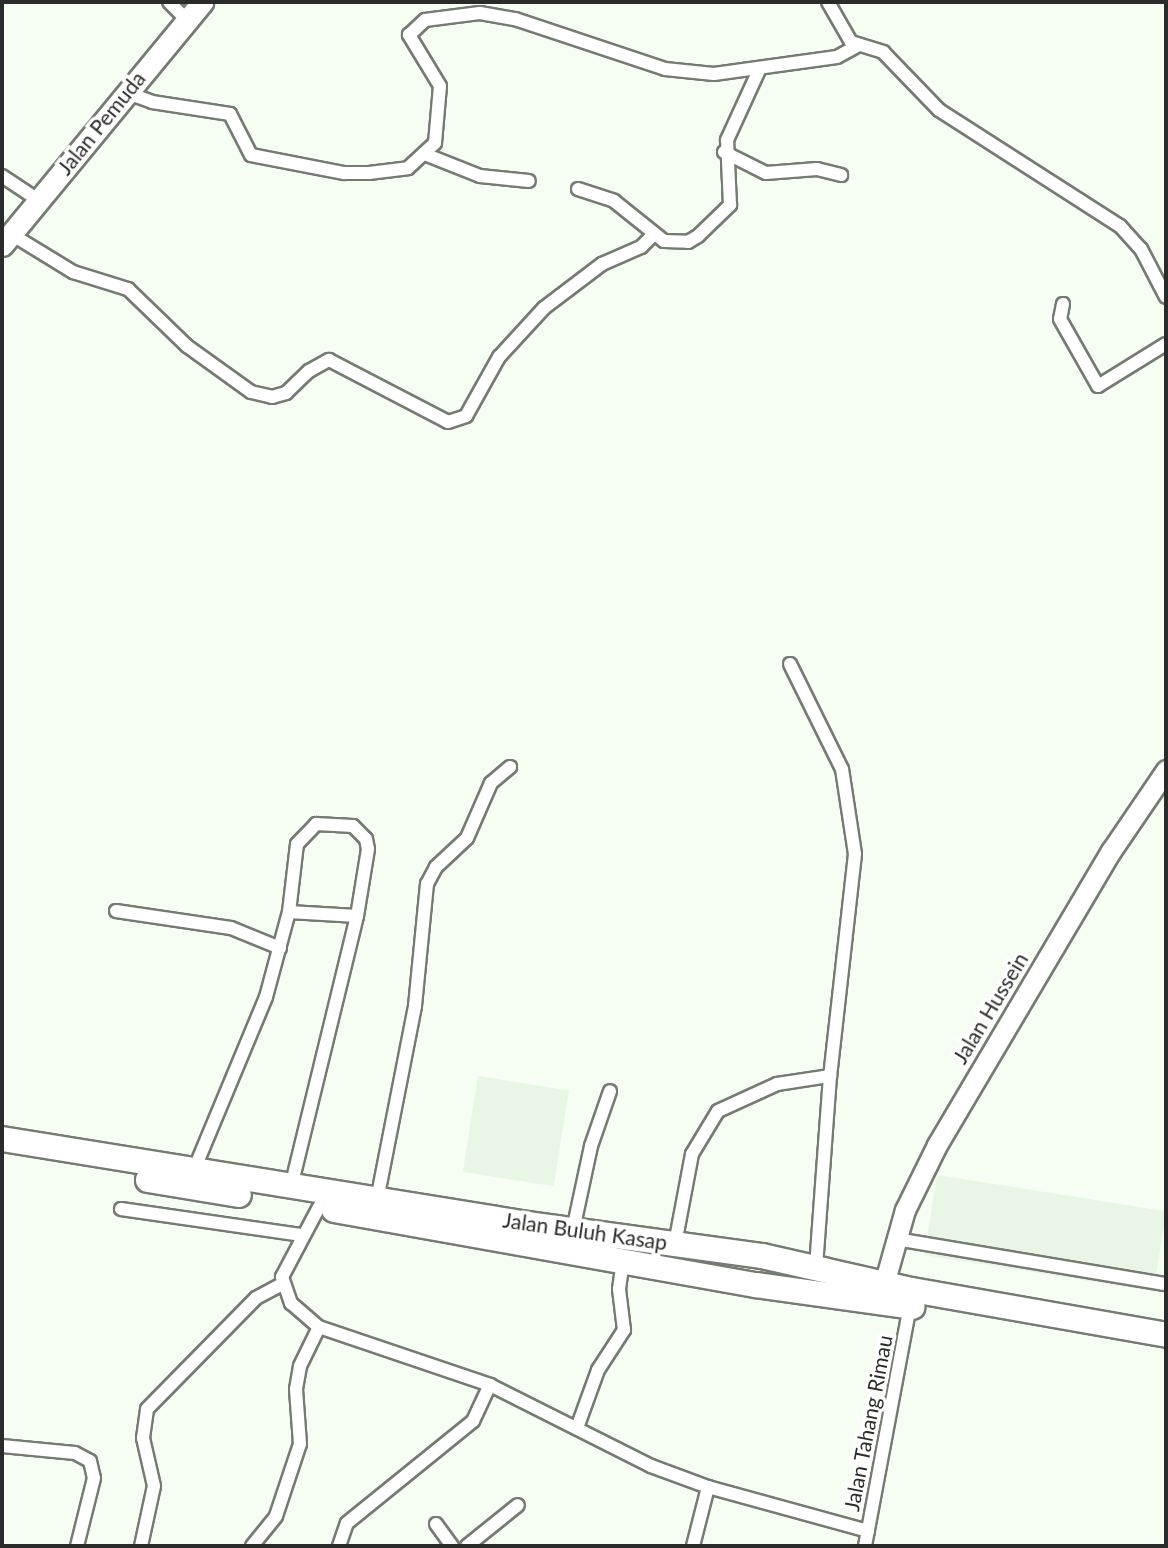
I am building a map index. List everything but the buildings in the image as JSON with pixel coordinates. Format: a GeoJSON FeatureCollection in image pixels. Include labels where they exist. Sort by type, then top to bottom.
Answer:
{"type":"FeatureCollection","features":[{"type":"Feature","properties":{"kind":"highway","name":"Jalan Buluh Kasap"},"geometry":{"type":"LineString","coordinates":[[2,1139],[377,1200],[762,1256],[816,1266],[884,1284],[1166,1335]]}},
{"type":"Feature","properties":{"kind":"highway","name":"Jalan Buluh Kasap"},"geometry":{"type":"LineString","coordinates":[[2,1156],[319,1207],[756,1285],[910,1306],[1166,1349]]}},
{"type":"Feature","properties":{"kind":"highway"},"geometry":{"type":"LineString","coordinates":[[756,1285],[762,1256]]}},
{"type":"Feature","properties":{"kind":"main road","name":"Jalan Pemuda"},"geometry":{"type":"LineString","coordinates":[[6,239],[202,2]]}},
{"type":"Feature","properties":{"kind":"main road","name":"Jalan Hussein"},"geometry":{"type":"LineString","coordinates":[[884,1284],[896,1239],[920,1176],[1111,851],[1166,770]]}},
{"type":"Feature","properties":{"kind":"street"},"geometry":{"type":"LineString","coordinates":[[169,2],[187,20]]}},
{"type":"Feature","properties":{"kind":"street"},"geometry":{"type":"LineString","coordinates":[[828,2],[843,31],[859,45],[883,52],[939,110],[1121,226],[1141,249],[1166,297]]}},
{"type":"Feature","properties":{"kind":"street"},"geometry":{"type":"LineString","coordinates":[[125,92],[152,102],[221,109],[236,122],[244,149],[259,158],[369,173],[408,168],[426,155],[438,129],[440,86],[409,35],[425,20],[480,13],[515,19],[665,69],[714,74],[759,70],[837,57],[859,45]]}},
{"type":"Feature","properties":{"kind":"street"},"geometry":{"type":"LineString","coordinates":[[578,188],[622,206],[653,235],[670,242],[688,242],[725,214],[730,194],[724,152],[759,70]]}},
{"type":"Feature","properties":{"kind":"street"},"geometry":{"type":"LineString","coordinates":[[724,152],[766,173],[817,169],[841,175]]}},
{"type":"Feature","properties":{"kind":"street"},"geometry":{"type":"LineString","coordinates":[[426,155],[480,176],[529,181]]}},
{"type":"Feature","properties":{"kind":"street"},"geometry":{"type":"LineString","coordinates":[[2,176],[38,200]]}},
{"type":"Feature","properties":{"kind":"street"},"geometry":{"type":"LineString","coordinates":[[6,239],[73,272],[128,289],[187,346],[251,392],[272,397],[286,393],[309,371],[330,360],[448,422],[466,416],[499,357],[544,308],[602,264],[641,247],[653,235]]}},
{"type":"Feature","properties":{"kind":"street"},"geometry":{"type":"LineString","coordinates":[[1063,304],[1060,319],[1098,386],[1166,344]]}},
{"type":"Feature","properties":{"kind":"street"},"geometry":{"type":"LineString","coordinates":[[790,664],[837,758],[853,820],[853,876],[830,1076],[816,1266]]}},
{"type":"Feature","properties":{"kind":"street"},"geometry":{"type":"LineString","coordinates":[[377,1200],[415,1006],[427,884],[436,867],[467,838],[496,775],[510,767]]}},
{"type":"Feature","properties":{"kind":"street"},"geometry":{"type":"LineString","coordinates":[[194,1170],[253,1035],[289,912],[297,844],[303,833],[325,822],[353,826],[366,839],[357,916],[291,1186]]}},
{"type":"Feature","properties":{"kind":"street"},"geometry":{"type":"LineString","coordinates":[[116,911],[230,928],[280,948]]}},
{"type":"Feature","properties":{"kind":"street"},"geometry":{"type":"LineString","coordinates":[[289,912],[357,916]]}},
{"type":"Feature","properties":{"kind":"street"},"geometry":{"type":"LineString","coordinates":[[675,1244],[692,1154],[699,1136],[718,1111],[777,1084],[830,1076]]}},
{"type":"Feature","properties":{"kind":"street"},"geometry":{"type":"LineString","coordinates":[[573,1230],[591,1146],[610,1091]]}},
{"type":"Feature","properties":{"kind":"street"},"geometry":{"type":"LineString","coordinates":[[319,1207],[286,1264],[282,1284],[291,1303],[319,1327],[491,1385],[651,1466],[708,1487],[868,1531]]}},
{"type":"Feature","properties":{"kind":"street"},"geometry":{"type":"LineString","coordinates":[[121,1209],[302,1235]]}},
{"type":"Feature","properties":{"kind":"street"},"geometry":{"type":"LineString","coordinates":[[896,1239],[1166,1284]]}},
{"type":"Feature","properties":{"kind":"street"},"geometry":{"type":"LineString","coordinates":[[578,1428],[593,1381],[624,1330],[619,1289],[623,1261]]}},
{"type":"Feature","properties":{"kind":"street"},"geometry":{"type":"LineString","coordinates":[[141,1546],[154,1486],[143,1438],[147,1409],[256,1298],[282,1284]]}},
{"type":"Feature","properties":{"kind":"street","name":"Jalan Tahang Rimau"},"geometry":{"type":"LineString","coordinates":[[865,1546],[910,1306]]}},
{"type":"Feature","properties":{"kind":"street"},"geometry":{"type":"LineString","coordinates":[[252,1546],[276,1516],[300,1444],[296,1389],[300,1366],[319,1327]]}},
{"type":"Feature","properties":{"kind":"street"},"geometry":{"type":"LineString","coordinates":[[339,1546],[347,1523],[472,1421],[491,1385]]}},
{"type":"Feature","properties":{"kind":"street"},"geometry":{"type":"LineString","coordinates":[[2,1446],[75,1453],[90,1461],[94,1478],[77,1546]]}},
{"type":"Feature","properties":{"kind":"street"},"geometry":{"type":"LineString","coordinates":[[693,1546],[708,1487]]}},
{"type":"Feature","properties":{"kind":"street"},"geometry":{"type":"LineString","coordinates":[[467,1546],[518,1505]]}},
{"type":"Feature","properties":{"kind":"street"},"geometry":{"type":"LineString","coordinates":[[436,1524],[452,1546]]}},
{"type":"Feature","properties":{"kind":"shaded area"},"geometry":{"type":"Polygon","coordinates":[[[478,1076],[569,1090],[554,1186],[463,1172],[478,1076]]]}},
{"type":"Feature","properties":{"kind":"shaded area"},"geometry":{"type":"Polygon","coordinates":[[[937,1175],[1166,1211],[1153,1291],[924,1255],[937,1175]]]}}]}
